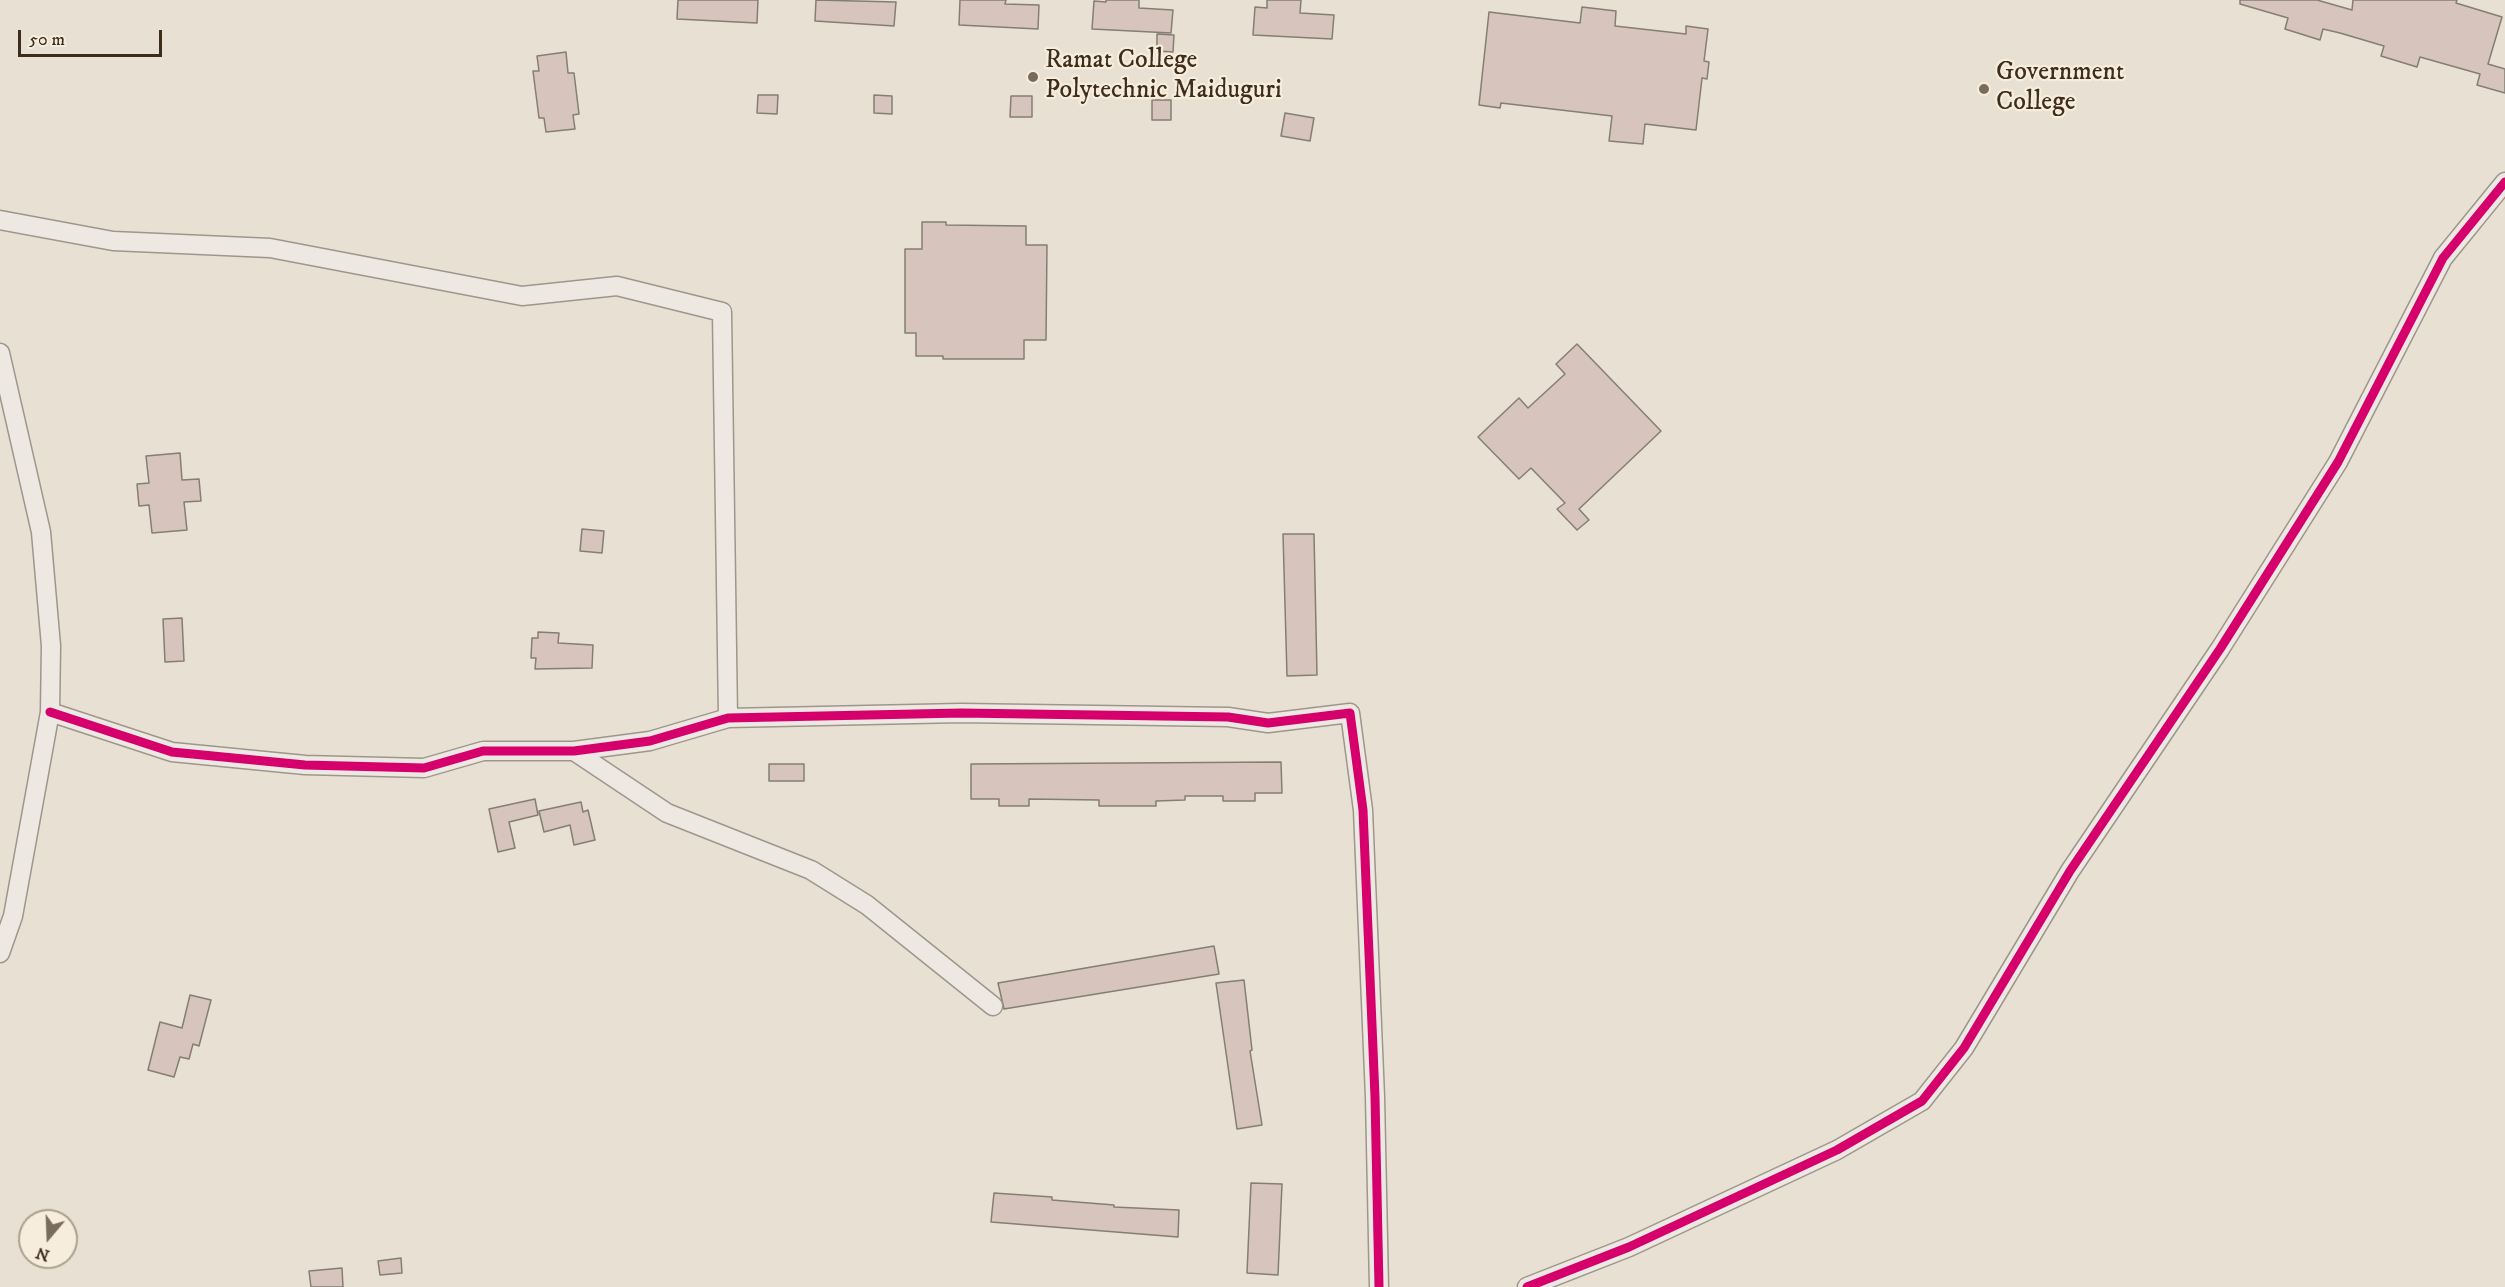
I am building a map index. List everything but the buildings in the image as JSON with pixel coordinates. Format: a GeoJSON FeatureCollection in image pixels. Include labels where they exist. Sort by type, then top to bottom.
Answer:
{"type":"FeatureCollection","features":[{"type":"Feature","properties":{"kind":"street"},"geometry":{"type":"LineString","coordinates":[[1527,1287],[1629,1247],[1837,1150],[1922,1101],[1964,1048],[2070,871],[2220,649],[2338,462],[2443,258],[2505,182]]}},
{"type":"Feature","properties":{"kind":"street"},"geometry":{"type":"LineString","coordinates":[[0,220],[112,241],[270,248],[522,296],[617,286],[722,312],[728,718]]}},
{"type":"Feature","properties":{"kind":"street"},"geometry":{"type":"LineString","coordinates":[[0,353],[41,532],[51,646],[50,712],[13,916],[0,953]]}},
{"type":"Feature","properties":{"kind":"street"},"geometry":{"type":"LineString","coordinates":[[50,712],[172,752],[305,765],[424,768],[483,751],[574,751],[650,741],[728,718],[961,713],[1228,717],[1269,723],[1350,713],[1363,810],[1375,1096],[1379,1287]]}},
{"type":"Feature","properties":{"kind":"street"},"geometry":{"type":"LineString","coordinates":[[574,751],[667,813],[811,870],[867,905],[993,1006]]}},
{"type":"Feature","properties":{"kind":"cycle path"},"geometry":{"type":"LineString","coordinates":[[1527,1287],[1629,1247],[1837,1150],[1922,1101],[1964,1048],[2070,871],[2220,649],[2338,462],[2443,258],[2505,182]]}},
{"type":"Feature","properties":{"kind":"cycle path"},"geometry":{"type":"LineString","coordinates":[[50,712],[172,752],[305,765],[424,768],[483,751],[574,751],[650,741],[728,718],[961,713],[1228,717],[1268,723],[1350,713],[1363,810],[1375,1097],[1379,1287]]}},
{"type":"Feature","properties":{"kind":"place","name":"Ramat College Polytechnic Maiduguri"},"geometry":{"type":"Point","coordinates":[1033,77]}},
{"type":"Feature","properties":{"kind":"place","name":"Government College"},"geometry":{"type":"Point","coordinates":[1984,89]}}]}
